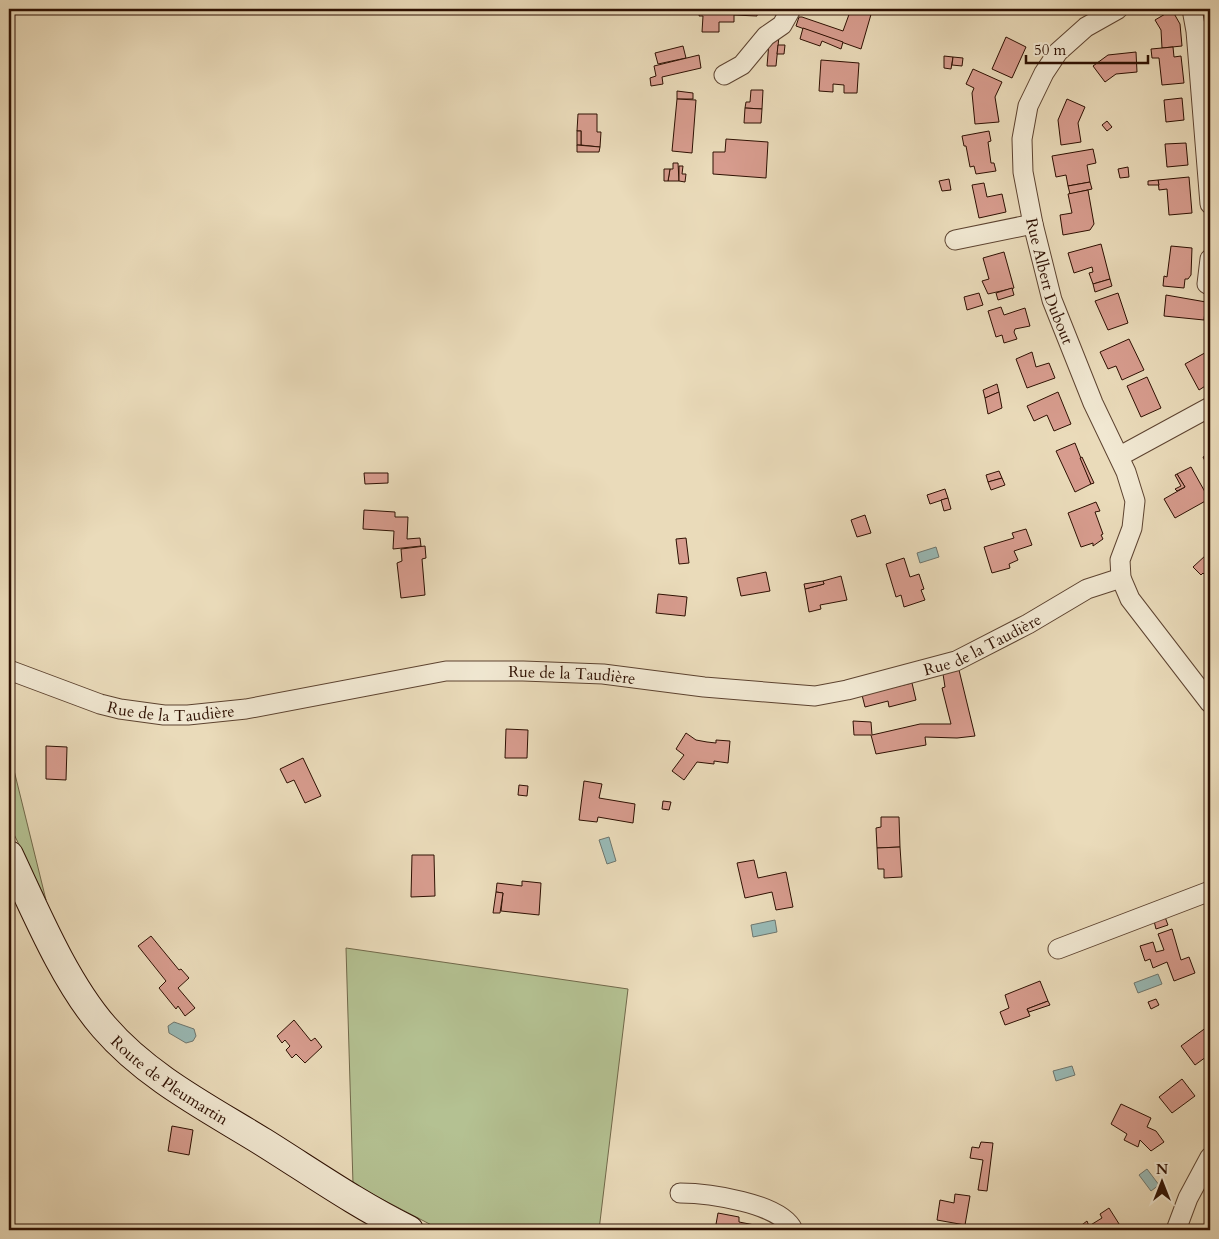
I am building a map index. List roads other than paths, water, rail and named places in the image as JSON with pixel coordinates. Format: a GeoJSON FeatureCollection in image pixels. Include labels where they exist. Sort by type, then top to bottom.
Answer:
{"type":"FeatureCollection","features":[{"type":"Feature","properties":{"kind":"main road","name":"Route de Pleumartin"},"geometry":{"type":"LineString","coordinates":[[9,855],[68,972],[88,1006],[121,1046],[188,1095],[409,1230]]}},
{"type":"Feature","properties":{"kind":"street"},"geometry":{"type":"LineString","coordinates":[[724,75],[742,65],[766,36],[782,25],[791,9]]}},
{"type":"Feature","properties":{"kind":"street","name":"Rue Albert Dubout"},"geometry":{"type":"LineString","coordinates":[[1118,9],[1086,28],[1058,52],[1028,106],[1022,139],[1023,172],[1033,224],[1052,300],[1092,402],[1120,456],[1135,501],[1132,528],[1120,560],[1120,578]]}},
{"type":"Feature","properties":{"kind":"street"},"geometry":{"type":"LineString","coordinates":[[1192,9],[1196,30],[1210,204]]}},
{"type":"Feature","properties":{"kind":"street"},"geometry":{"type":"LineString","coordinates":[[956,240],[1033,224]]}},
{"type":"Feature","properties":{"kind":"street"},"geometry":{"type":"LineString","coordinates":[[1210,259],[1208,284],[1210,285]]}},
{"type":"Feature","properties":{"kind":"street"},"geometry":{"type":"LineString","coordinates":[[1120,456],[1210,407]]}},
{"type":"Feature","properties":{"kind":"street"},"geometry":{"type":"LineString","coordinates":[[1120,578],[1130,599],[1210,703]]}},
{"type":"Feature","properties":{"kind":"street","name":"Rue de la Taudière"},"geometry":{"type":"LineString","coordinates":[[9,670],[106,706],[140,713],[164,715],[188,715],[246,709],[446,671],[603,674],[704,687],[815,696],[848,690],[956,661],[1028,624],[1087,588],[1120,578]]}},
{"type":"Feature","properties":{"kind":"street"},"geometry":{"type":"LineString","coordinates":[[1058,949],[1210,891]]}},
{"type":"Feature","properties":{"kind":"street"},"geometry":{"type":"LineString","coordinates":[[1176,1230],[1188,1198],[1210,1157]]}},
{"type":"Feature","properties":{"kind":"street"},"geometry":{"type":"LineString","coordinates":[[680,1193],[701,1193],[762,1208],[780,1215],[794,1230]]}},
{"type":"Feature","properties":{"kind":"water"},"geometry":{"type":"Polygon","coordinates":[[[936,547],[939,557],[920,563],[917,553],[936,547]]]}},
{"type":"Feature","properties":{"kind":"water"},"geometry":{"type":"Polygon","coordinates":[[[609,837],[616,861],[607,864],[599,840],[609,837]]]}},
{"type":"Feature","properties":{"kind":"water"},"geometry":{"type":"Polygon","coordinates":[[[775,920],[777,932],[753,937],[751,925],[775,920]]]}},
{"type":"Feature","properties":{"kind":"water"},"geometry":{"type":"Polygon","coordinates":[[[1158,974],[1162,984],[1138,993],[1134,983],[1158,974]]]}},
{"type":"Feature","properties":{"kind":"water"},"geometry":{"type":"Polygon","coordinates":[[[174,1022],[194,1029],[196,1036],[193,1041],[186,1043],[169,1033],[168,1026],[174,1022]]]}},
{"type":"Feature","properties":{"kind":"water"},"geometry":{"type":"Polygon","coordinates":[[[1072,1066],[1075,1075],[1056,1081],[1053,1071],[1072,1066]]]}},
{"type":"Feature","properties":{"kind":"water"},"geometry":{"type":"Polygon","coordinates":[[[1147,1169],[1159,1185],[1151,1191],[1139,1175],[1147,1169]]]}}]}
